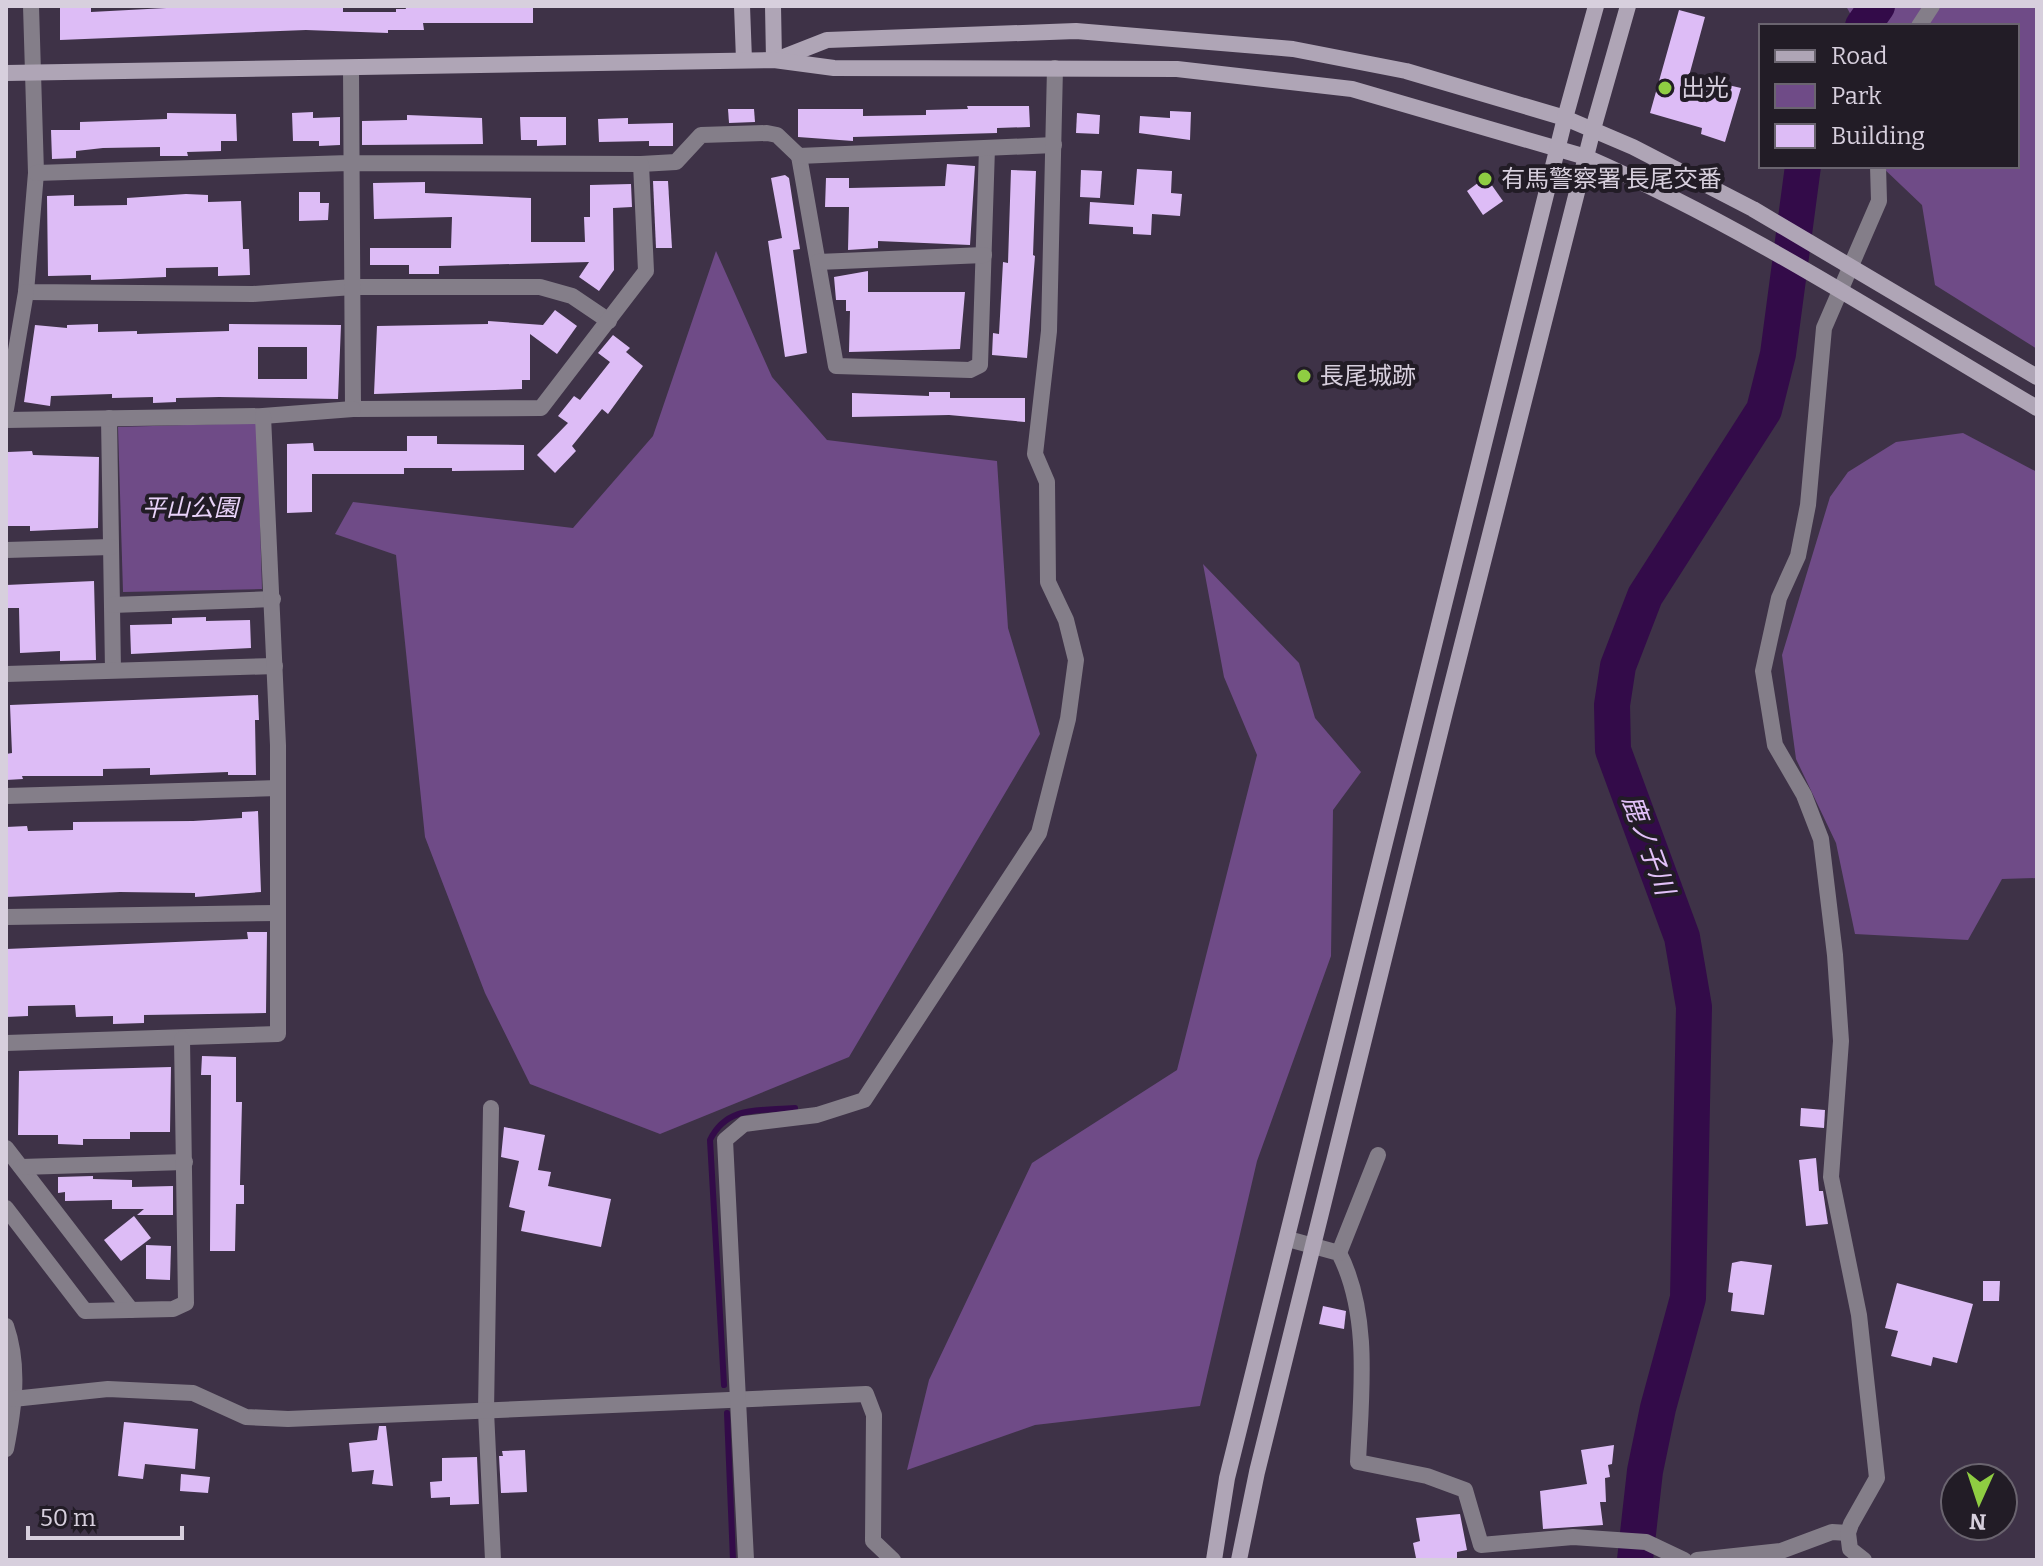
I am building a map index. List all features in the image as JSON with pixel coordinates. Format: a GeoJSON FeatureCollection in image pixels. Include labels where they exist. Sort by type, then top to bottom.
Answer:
{"type":"FeatureCollection","features":[{"type":"Feature","properties":{"kind":"street"},"geometry":{"type":"LineString","coordinates":[[6,409],[26,292],[36,173],[31,6]]}},
{"type":"Feature","properties":{"kind":"street"},"geometry":{"type":"LineString","coordinates":[[742,6],[744,60]]}},
{"type":"Feature","properties":{"kind":"street"},"geometry":{"type":"LineString","coordinates":[[773,6],[774,60]]}},
{"type":"Feature","properties":{"kind":"street"},"geometry":{"type":"LineString","coordinates":[[1214,1560],[1227,1478],[1565,118],[1596,6]]}},
{"type":"Feature","properties":{"kind":"street"},"geometry":{"type":"LineString","coordinates":[[1239,1560],[1312,1245],[1593,129],[1628,6]]}},
{"type":"Feature","properties":{"kind":"street"},"geometry":{"type":"LineString","coordinates":[[1920,24],[1932,6]]}},
{"type":"Feature","properties":{"kind":"street"},"geometry":{"type":"LineString","coordinates":[[774,60],[827,40],[1076,31],[1293,49],[1406,71],[1593,129],[1753,209],[2037,377]]}},
{"type":"Feature","properties":{"kind":"street"},"geometry":{"type":"LineString","coordinates":[[6,73],[774,60],[834,68],[1177,69],[1352,89],[1586,157],[1736,231],[2037,408]]}},
{"type":"Feature","properties":{"kind":"street"},"geometry":{"type":"LineString","coordinates":[[351,68],[349,163],[353,409]]}},
{"type":"Feature","properties":{"kind":"street"},"geometry":{"type":"LineString","coordinates":[[746,1560],[725,1140],[744,1124],[817,1115],[864,1100],[1039,833],[1068,719],[1076,660],[1066,620],[1048,582],[1047,482],[1035,454],[1049,331],[1055,68]]}},
{"type":"Feature","properties":{"kind":"street"},"geometry":{"type":"LineString","coordinates":[[36,173],[349,163],[641,164],[676,162],[701,135],[777,135],[799,156],[836,366],[970,370],[980,365],[987,148]]}},
{"type":"Feature","properties":{"kind":"street"},"geometry":{"type":"LineString","coordinates":[[799,156],[1054,145]]}},
{"type":"Feature","properties":{"kind":"street"},"geometry":{"type":"LineString","coordinates":[[6,420],[263,416],[353,409],[541,408],[646,271],[641,164]]}},
{"type":"Feature","properties":{"kind":"street"},"geometry":{"type":"LineString","coordinates":[[1864,1560],[1850,1549],[1848,1533],[1877,1478],[1859,1315],[1831,1177],[1841,1041],[1835,955],[1821,839],[1804,795],[1775,745],[1763,671],[1779,598],[1798,556],[1808,505],[1824,328],[1879,201],[1878,168]]}},
{"type":"Feature","properties":{"kind":"street"},"geometry":{"type":"LineString","coordinates":[[818,262],[984,255]]}},
{"type":"Feature","properties":{"kind":"street"},"geometry":{"type":"LineString","coordinates":[[26,292],[253,294],[353,287],[540,287],[572,296],[609,321]]}},
{"type":"Feature","properties":{"kind":"street"},"geometry":{"type":"LineString","coordinates":[[6,1043],[278,1034],[278,788],[273,599],[263,416]]}},
{"type":"Feature","properties":{"kind":"street"},"geometry":{"type":"LineString","coordinates":[[109,418],[113,670]]}},
{"type":"Feature","properties":{"kind":"street"},"geometry":{"type":"LineString","coordinates":[[6,550],[111,547]]}},
{"type":"Feature","properties":{"kind":"street"},"geometry":{"type":"LineString","coordinates":[[112,605],[273,599]]}},
{"type":"Feature","properties":{"kind":"street"},"geometry":{"type":"LineString","coordinates":[[6,674],[275,666]]}},
{"type":"Feature","properties":{"kind":"street"},"geometry":{"type":"LineString","coordinates":[[6,796],[278,788]]}},
{"type":"Feature","properties":{"kind":"street"},"geometry":{"type":"LineString","coordinates":[[6,917],[278,913]]}},
{"type":"Feature","properties":{"kind":"street"},"geometry":{"type":"LineString","coordinates":[[6,1208],[85,1311],[173,1309],[186,1303],[182,1039]]}},
{"type":"Feature","properties":{"kind":"street"},"geometry":{"type":"LineString","coordinates":[[491,1108],[486,1411],[493,1560]]}},
{"type":"Feature","properties":{"kind":"street"},"geometry":{"type":"LineString","coordinates":[[6,1148],[131,1310]]}},
{"type":"Feature","properties":{"kind":"street"},"geometry":{"type":"LineString","coordinates":[[1339,1253],[1378,1155]]}},
{"type":"Feature","properties":{"kind":"street"},"geometry":{"type":"LineString","coordinates":[[21,1167],[185,1162]]}},
{"type":"Feature","properties":{"kind":"street"},"geometry":{"type":"LineString","coordinates":[[1288,1239],[1339,1253],[1349,1271],[1362,1356],[1358,1462],[1427,1476],[1465,1490],[1481,1545],[1503,1553],[1573,1537],[1646,1542],[1684,1560]]}},
{"type":"Feature","properties":{"kind":"street"},"geometry":{"type":"LineString","coordinates":[[6,1326],[13,1347],[13,1399],[6,1449]]}},
{"type":"Feature","properties":{"kind":"street"},"geometry":{"type":"LineString","coordinates":[[13,1399],[108,1389],[193,1393],[246,1417],[288,1419],[866,1394],[874,1415],[873,1541],[893,1560]]}},
{"type":"Feature","properties":{"kind":"street"},"geometry":{"type":"LineString","coordinates":[[1697,1560],[1781,1551],[1832,1532],[1848,1533]]}},
{"type":"Feature","properties":{"kind":"green space"},"geometry":{"type":"Polygon","coordinates":[[[1846,6],[2037,6],[2037,349],[1935,285],[1922,205],[1883,168],[2019,168],[2019,24],[1856,24],[1846,6]]]}},
{"type":"Feature","properties":{"kind":"green space"},"geometry":{"type":"Polygon","coordinates":[[[716,251],[772,377],[827,440],[997,461],[1008,628],[1040,734],[849,1057],[660,1134],[530,1084],[485,993],[425,837],[396,555],[335,534],[353,502],[573,528],[653,436],[716,251]]]}},
{"type":"Feature","properties":{"kind":"green space","name":"平山公園"},"geometry":{"type":"Polygon","coordinates":[[[257,423],[262,589],[123,592],[118,427],[257,423]]]}},
{"type":"Feature","properties":{"kind":"green space"},"geometry":{"type":"Polygon","coordinates":[[[1963,433],[2037,472],[2037,878],[2002,879],[1968,940],[1855,934],[1836,843],[1796,759],[1782,655],[1830,497],[1848,472],[1896,442],[1963,433]]]}},
{"type":"Feature","properties":{"kind":"green space"},"geometry":{"type":"Polygon","coordinates":[[[1203,564],[1299,663],[1315,718],[1361,772],[1333,810],[1331,956],[1257,1161],[1200,1406],[1035,1425],[907,1470],[929,1380],[1032,1163],[1177,1070],[1257,755],[1224,677],[1203,564]]]}},
{"type":"Feature","properties":{"kind":"building"},"geometry":{"type":"Polygon","coordinates":[[[60,6],[91,6],[91,12],[204,6],[343,6],[343,12],[396,12],[396,9],[406,9],[405,6],[533,6],[533,23],[423,23],[424,30],[388,30],[388,33],[306,30],[60,40],[60,6]]]}},
{"type":"Feature","properties":{"kind":"building"},"geometry":{"type":"Polygon","coordinates":[[[1679,10],[1705,17],[1689,76],[1741,88],[1725,142],[1701,134],[1702,128],[1650,113],[1679,10]]]}},
{"type":"Feature","properties":{"kind":"building"},"geometry":{"type":"Polygon","coordinates":[[[967,106],[1029,106],[1030,127],[997,128],[997,133],[853,137],[853,141],[798,137],[798,109],[863,109],[863,116],[926,115],[926,110],[968,109],[967,106]]]}},
{"type":"Feature","properties":{"kind":"building"},"geometry":{"type":"Polygon","coordinates":[[[728,109],[754,109],[755,122],[729,123],[728,109]]]}},
{"type":"Feature","properties":{"kind":"building"},"geometry":{"type":"Polygon","coordinates":[[[1170,111],[1191,112],[1190,140],[1139,133],[1140,116],[1170,118],[1170,111]]]}},
{"type":"Feature","properties":{"kind":"building"},"geometry":{"type":"Polygon","coordinates":[[[313,112],[313,118],[340,117],[340,145],[319,146],[319,141],[293,141],[292,113],[313,112]]]}},
{"type":"Feature","properties":{"kind":"building"},"geometry":{"type":"Polygon","coordinates":[[[167,113],[236,114],[237,141],[221,141],[221,151],[187,152],[188,156],[160,156],[160,147],[103,148],[76,151],[76,158],[52,159],[51,130],[80,130],[80,122],[167,119],[167,113]]]}},
{"type":"Feature","properties":{"kind":"building"},"geometry":{"type":"Polygon","coordinates":[[[1077,113],[1100,115],[1099,134],[1076,133],[1077,113]]]}},
{"type":"Feature","properties":{"kind":"building"},"geometry":{"type":"Polygon","coordinates":[[[407,115],[482,118],[483,144],[362,145],[362,121],[407,120],[407,115]]]}},
{"type":"Feature","properties":{"kind":"building"},"geometry":{"type":"Polygon","coordinates":[[[520,117],[566,117],[566,145],[537,146],[537,140],[521,140],[520,117]]]}},
{"type":"Feature","properties":{"kind":"building"},"geometry":{"type":"Polygon","coordinates":[[[628,118],[628,124],[673,123],[673,146],[649,146],[649,141],[599,142],[598,119],[628,118]]]}},
{"type":"Feature","properties":{"kind":"building"},"geometry":{"type":"Polygon","coordinates":[[[947,164],[975,166],[970,245],[878,241],[878,248],[848,250],[849,207],[825,207],[826,178],[849,178],[849,188],[945,186],[947,164]]]}},
{"type":"Feature","properties":{"kind":"building"},"geometry":{"type":"Polygon","coordinates":[[[1137,169],[1172,171],[1171,193],[1182,194],[1180,216],[1152,214],[1151,235],[1133,234],[1133,227],[1089,224],[1090,202],[1134,205],[1137,169]]]}},
{"type":"Feature","properties":{"kind":"building"},"geometry":{"type":"Polygon","coordinates":[[[1011,170],[1036,171],[1035,256],[1027,358],[992,355],[993,333],[999,334],[1003,262],[1008,263],[1011,170]]]}},
{"type":"Feature","properties":{"kind":"building"},"geometry":{"type":"Polygon","coordinates":[[[1081,170],[1102,171],[1100,198],[1080,197],[1081,170]]]}},
{"type":"Feature","properties":{"kind":"building"},"geometry":{"type":"Polygon","coordinates":[[[785,175],[789,178],[800,249],[793,250],[807,353],[785,357],[768,241],[782,238],[771,178],[785,175]]]}},
{"type":"Feature","properties":{"kind":"building"},"geometry":{"type":"Polygon","coordinates":[[[1486,177],[1503,201],[1483,215],[1467,191],[1486,177]]]}},
{"type":"Feature","properties":{"kind":"building"},"geometry":{"type":"Polygon","coordinates":[[[653,181],[668,181],[672,248],[656,248],[653,181]]]}},
{"type":"Feature","properties":{"kind":"building"},"geometry":{"type":"Polygon","coordinates":[[[425,182],[425,193],[531,198],[531,242],[585,242],[584,217],[590,217],[590,185],[631,184],[632,207],[613,208],[614,270],[599,291],[579,277],[589,262],[439,266],[439,274],[409,274],[409,265],[370,265],[370,248],[451,248],[452,217],[374,219],[373,183],[425,182]]]}},
{"type":"Feature","properties":{"kind":"building"},"geometry":{"type":"Polygon","coordinates":[[[299,192],[320,192],[320,203],[329,203],[328,220],[299,221],[299,192]]]}},
{"type":"Feature","properties":{"kind":"building"},"geometry":{"type":"Polygon","coordinates":[[[74,195],[74,206],[127,205],[127,198],[208,195],[208,202],[241,201],[243,249],[249,249],[250,275],[218,276],[218,267],[166,268],[166,277],[91,280],[91,275],[48,276],[47,196],[74,195]]]}},
{"type":"Feature","properties":{"kind":"building"},"geometry":{"type":"Polygon","coordinates":[[[868,271],[868,292],[965,292],[960,349],[849,352],[850,311],[846,311],[846,300],[836,300],[834,277],[868,271]]]}},
{"type":"Feature","properties":{"kind":"building"},"geometry":{"type":"Polygon","coordinates":[[[555,310],[577,326],[557,354],[530,334],[530,380],[522,380],[522,389],[374,394],[377,326],[488,324],[488,321],[543,325],[555,310]]]}},
{"type":"Feature","properties":{"kind":"building"},"geometry":{"type":"Polygon","coordinates":[[[98,324],[98,332],[137,331],[137,334],[229,331],[229,324],[341,325],[338,399],[219,397],[176,398],[176,402],[153,403],[153,397],[112,398],[112,394],[51,396],[50,406],[24,402],[35,325],[67,328],[67,325],[98,324]],[[258,347],[258,379],[307,379],[307,347],[258,347]]]}},
{"type":"Feature","properties":{"kind":"building"},"geometry":{"type":"Polygon","coordinates":[[[613,335],[630,348],[626,352],[643,366],[608,414],[602,409],[572,446],[576,451],[555,473],[537,455],[568,423],[558,416],[574,396],[580,400],[610,362],[598,353],[613,335]]]}},
{"type":"Feature","properties":{"kind":"building"},"geometry":{"type":"Polygon","coordinates":[[[929,392],[950,392],[950,398],[1025,398],[1025,422],[949,415],[852,417],[852,393],[929,396],[929,392]]]}},
{"type":"Feature","properties":{"kind":"building"},"geometry":{"type":"Polygon","coordinates":[[[407,436],[437,436],[437,444],[524,445],[524,470],[404,468],[404,474],[312,474],[312,512],[287,513],[287,444],[313,443],[314,451],[407,451],[407,436]]]}},
{"type":"Feature","properties":{"kind":"building"},"geometry":{"type":"Polygon","coordinates":[[[32,451],[33,455],[99,457],[98,528],[30,531],[30,526],[6,526],[8,452],[32,451]]]}},
{"type":"Feature","properties":{"kind":"building"},"geometry":{"type":"Polygon","coordinates":[[[94,581],[96,660],[60,661],[60,651],[20,653],[19,608],[6,608],[6,585],[94,581]]]}},
{"type":"Feature","properties":{"kind":"building"},"geometry":{"type":"Polygon","coordinates":[[[206,617],[206,621],[250,620],[251,648],[131,654],[130,625],[172,624],[172,618],[206,617]]]}},
{"type":"Feature","properties":{"kind":"building"},"geometry":{"type":"Polygon","coordinates":[[[258,695],[256,775],[228,775],[228,772],[150,775],[150,768],[103,769],[103,776],[22,776],[23,779],[6,780],[6,754],[12,753],[10,705],[258,695]]]}},
{"type":"Feature","properties":{"kind":"building"},"geometry":{"type":"Polygon","coordinates":[[[258,811],[261,892],[195,897],[195,893],[120,892],[6,897],[6,827],[27,826],[28,831],[73,830],[73,822],[193,821],[242,818],[242,812],[258,811]]]}},
{"type":"Feature","properties":{"kind":"building"},"geometry":{"type":"Polygon","coordinates":[[[247,932],[267,932],[266,1013],[144,1015],[144,1023],[113,1024],[113,1016],[76,1017],[75,1005],[28,1006],[28,1016],[6,1017],[6,949],[248,939],[247,932]]]}},
{"type":"Feature","properties":{"kind":"building"},"geometry":{"type":"Polygon","coordinates":[[[202,1056],[236,1057],[236,1102],[242,1102],[240,1185],[244,1185],[244,1204],[236,1204],[235,1251],[210,1251],[211,1075],[201,1075],[202,1056]]]}},
{"type":"Feature","properties":{"kind":"building"},"geometry":{"type":"Polygon","coordinates":[[[171,1067],[170,1132],[130,1132],[130,1139],[83,1139],[83,1145],[58,1144],[58,1135],[18,1135],[19,1071],[171,1067]]]}},
{"type":"Feature","properties":{"kind":"building"},"geometry":{"type":"Polygon","coordinates":[[[1801,1108],[1825,1110],[1824,1128],[1800,1126],[1801,1108]]]}},
{"type":"Feature","properties":{"kind":"building"},"geometry":{"type":"Polygon","coordinates":[[[504,1127],[545,1135],[538,1170],[551,1172],[548,1186],[611,1199],[601,1247],[521,1231],[525,1211],[509,1207],[519,1161],[501,1157],[504,1127]]]}},
{"type":"Feature","properties":{"kind":"building"},"geometry":{"type":"Polygon","coordinates":[[[1816,1158],[1819,1191],[1823,1191],[1828,1224],[1806,1226],[1799,1160],[1816,1158]]]}},
{"type":"Feature","properties":{"kind":"building"},"geometry":{"type":"Polygon","coordinates":[[[93,1176],[93,1179],[132,1180],[132,1187],[173,1186],[173,1215],[137,1215],[144,1209],[112,1209],[112,1200],[65,1201],[65,1192],[58,1193],[58,1177],[93,1176]]]}},
{"type":"Feature","properties":{"kind":"building"},"geometry":{"type":"Polygon","coordinates":[[[134,1216],[151,1238],[121,1261],[104,1240],[134,1216]]]}},
{"type":"Feature","properties":{"kind":"building"},"geometry":{"type":"Polygon","coordinates":[[[146,1245],[171,1246],[170,1280],[146,1279],[146,1245]]]}},
{"type":"Feature","properties":{"kind":"building"},"geometry":{"type":"Polygon","coordinates":[[[1741,1261],[1772,1265],[1764,1315],[1731,1311],[1733,1293],[1728,1292],[1732,1263],[1741,1261]]]}},
{"type":"Feature","properties":{"kind":"building"},"geometry":{"type":"Polygon","coordinates":[[[1983,1281],[2000,1281],[1999,1301],[1983,1301],[1983,1281]]]}},
{"type":"Feature","properties":{"kind":"building"},"geometry":{"type":"Polygon","coordinates":[[[1897,1283],[1973,1304],[1957,1363],[1933,1357],[1931,1366],[1891,1356],[1898,1331],[1885,1328],[1897,1283]]]}},
{"type":"Feature","properties":{"kind":"building"},"geometry":{"type":"Polygon","coordinates":[[[1323,1306],[1346,1311],[1344,1329],[1319,1324],[1323,1306]]]}},
{"type":"Feature","properties":{"kind":"building"},"geometry":{"type":"Polygon","coordinates":[[[124,1422],[198,1429],[195,1469],[145,1464],[143,1479],[118,1476],[124,1422]]]}},
{"type":"Feature","properties":{"kind":"building"},"geometry":{"type":"Polygon","coordinates":[[[379,1426],[386,1426],[393,1486],[372,1484],[374,1470],[352,1472],[349,1443],[377,1440],[379,1426]]]}},
{"type":"Feature","properties":{"kind":"building"},"geometry":{"type":"Polygon","coordinates":[[[1614,1445],[1612,1464],[1608,1465],[1610,1477],[1605,1478],[1606,1502],[1600,1502],[1603,1525],[1543,1529],[1540,1491],[1587,1484],[1581,1450],[1614,1445]]]}},
{"type":"Feature","properties":{"kind":"building"},"geometry":{"type":"Polygon","coordinates":[[[525,1450],[527,1492],[501,1493],[499,1456],[503,1456],[502,1451],[525,1450]]]}},
{"type":"Feature","properties":{"kind":"building"},"geometry":{"type":"Polygon","coordinates":[[[477,1457],[479,1504],[450,1505],[450,1497],[431,1498],[430,1482],[442,1481],[442,1458],[477,1457]]]}},
{"type":"Feature","properties":{"kind":"building"},"geometry":{"type":"Polygon","coordinates":[[[181,1474],[210,1477],[208,1493],[180,1491],[181,1474]]]}},
{"type":"Feature","properties":{"kind":"building"},"geometry":{"type":"Polygon","coordinates":[[[1460,1514],[1467,1550],[1457,1552],[1457,1560],[1416,1558],[1413,1543],[1420,1541],[1416,1518],[1460,1514]]]}},
{"type":"Feature","properties":{"kind":"waterway","name":"鹿ノ子川"},"geometry":{"type":"LineString","coordinates":[[1864,24],[1877,6]]}},
{"type":"Feature","properties":{"kind":"waterway","name":"鹿ノ子川"},"geometry":{"type":"LineString","coordinates":[[1635,1560],[1645,1471],[1658,1408],[1688,1298],[1694,1007],[1682,937],[1613,750],[1612,705],[1618,666],[1645,596],[1764,410],[1778,354],[1803,168]]}},
{"type":"Feature","properties":{"kind":"waterway"},"geometry":{"type":"LineString","coordinates":[[724,1385],[710,1140],[717,1129],[735,1115],[757,1110],[795,1108]]}},
{"type":"Feature","properties":{"kind":"waterway"},"geometry":{"type":"LineString","coordinates":[[727,1413],[733,1560]]}},
{"type":"Feature","properties":{"kind":"place","name":"出光"},"geometry":{"type":"Point","coordinates":[1665,88]}},
{"type":"Feature","properties":{"kind":"place","name":"有馬警察署 長尾交番"},"geometry":{"type":"Point","coordinates":[1485,179]}},
{"type":"Feature","properties":{"kind":"place","name":"長尾城跡"},"geometry":{"type":"Point","coordinates":[1304,376]}}]}
